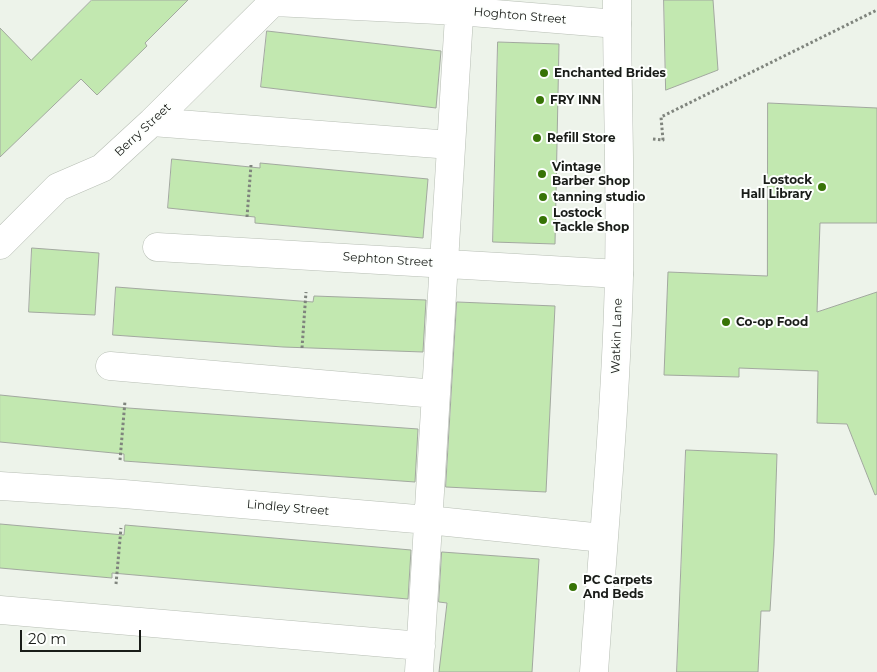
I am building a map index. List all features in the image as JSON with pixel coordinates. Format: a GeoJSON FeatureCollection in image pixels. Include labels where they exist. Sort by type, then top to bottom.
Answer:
{"type":"FeatureCollection","features":[{"type":"Feature","properties":{"kind":"street","name":"Hoghton Street"},"geometry":{"type":"LineString","coordinates":[[274,1],[460,6],[568,21],[617,12]]}},
{"type":"Feature","properties":{"kind":"street","name":"Berry Street"},"geometry":{"type":"LineString","coordinates":[[0,245],[58,187],[102,168],[152,122],[274,1]]}},
{"type":"Feature","properties":{"kind":"street"},"geometry":{"type":"LineString","coordinates":[[0,610],[420,659],[460,6]]}},
{"type":"Feature","properties":{"kind":"street","name":"Watkin Lane"},"geometry":{"type":"LineString","coordinates":[[594,672],[616,373],[619,274],[617,12]]}},
{"type":"Feature","properties":{"kind":"street"},"geometry":{"type":"LineString","coordinates":[[152,122],[451,145]]}},
{"type":"Feature","properties":{"kind":"street","name":"Sephton Street"},"geometry":{"type":"LineString","coordinates":[[157,247],[619,274]]}},
{"type":"Feature","properties":{"kind":"street"},"geometry":{"type":"LineString","coordinates":[[110,366],[436,394]]}},
{"type":"Feature","properties":{"kind":"street","name":"Lindley Street"},"geometry":{"type":"LineString","coordinates":[[0,486],[124,494],[428,520],[603,538]]}},
{"type":"Feature","properties":{"kind":"path"},"geometry":{"type":"LineString","coordinates":[[619,137],[662,140],[661,117],[877,10]]}},
{"type":"Feature","properties":{"kind":"path"},"geometry":{"type":"LineString","coordinates":[[245,252],[253,130]]}},
{"type":"Feature","properties":{"kind":"path"},"geometry":{"type":"LineString","coordinates":[[299,383],[309,256]]}},
{"type":"Feature","properties":{"kind":"building"},"geometry":{"type":"Polygon","coordinates":[[[92,0],[188,0],[145,43],[147,46],[97,95],[81,79],[0,157],[0,28],[31,60],[92,0]]]}},
{"type":"Feature","properties":{"kind":"building"},"geometry":{"type":"Polygon","coordinates":[[[664,0],[713,0],[718,70],[666,90],[664,0]]]}},
{"type":"Feature","properties":{"kind":"building"},"geometry":{"type":"Polygon","coordinates":[[[267,31],[441,51],[436,108],[261,87],[267,31]]]}},
{"type":"Feature","properties":{"kind":"building"},"geometry":{"type":"Polygon","coordinates":[[[498,42],[559,44],[555,244],[493,242],[498,42]]]}},
{"type":"Feature","properties":{"kind":"building"},"geometry":{"type":"Polygon","coordinates":[[[768,103],[877,108],[877,223],[820,223],[817,312],[877,292],[877,494],[875,495],[847,424],[817,423],[818,371],[739,368],[739,377],[664,375],[668,272],[767,276],[768,103]]]}},
{"type":"Feature","properties":{"kind":"building"},"geometry":{"type":"Polygon","coordinates":[[[172,159],[260,168],[260,163],[428,179],[423,238],[255,223],[255,217],[168,208],[172,159]]]}},
{"type":"Feature","properties":{"kind":"building"},"geometry":{"type":"Polygon","coordinates":[[[32,248],[99,253],[95,315],[29,312],[32,248]]]}},
{"type":"Feature","properties":{"kind":"building"},"geometry":{"type":"Polygon","coordinates":[[[116,287],[313,302],[314,296],[426,300],[423,352],[283,347],[113,335],[116,287]]]}},
{"type":"Feature","properties":{"kind":"building"},"geometry":{"type":"Polygon","coordinates":[[[457,302],[555,306],[546,492],[446,487],[457,302]]]}},
{"type":"Feature","properties":{"kind":"building"},"geometry":{"type":"Polygon","coordinates":[[[0,395],[128,408],[418,429],[415,482],[124,461],[124,454],[0,442],[0,395]]]}},
{"type":"Feature","properties":{"kind":"building"},"geometry":{"type":"Polygon","coordinates":[[[686,450],[777,454],[770,611],[761,611],[758,672],[677,672],[686,450]]]}},
{"type":"Feature","properties":{"kind":"building"},"geometry":{"type":"Polygon","coordinates":[[[0,524],[124,535],[125,525],[411,550],[408,599],[112,573],[112,578],[0,568],[0,524]]]}},
{"type":"Feature","properties":{"kind":"building"},"geometry":{"type":"Polygon","coordinates":[[[442,552],[539,559],[532,672],[439,672],[447,603],[439,602],[442,552]]]}},
{"type":"Feature","properties":{"kind":"place","name":"Enchanted Brides"},"geometry":{"type":"Point","coordinates":[544,73]}},
{"type":"Feature","properties":{"kind":"place","name":"FRY INN"},"geometry":{"type":"Point","coordinates":[540,100]}},
{"type":"Feature","properties":{"kind":"place","name":"Refill Store"},"geometry":{"type":"Point","coordinates":[537,138]}},
{"type":"Feature","properties":{"kind":"place","name":"Vintage Barber Shop"},"geometry":{"type":"Point","coordinates":[542,174]}},
{"type":"Feature","properties":{"kind":"place","name":"Lostock Hall Library"},"geometry":{"type":"Point","coordinates":[822,187]}},
{"type":"Feature","properties":{"kind":"place","name":"tanning studio"},"geometry":{"type":"Point","coordinates":[543,197]}},
{"type":"Feature","properties":{"kind":"place","name":"Lostock Tackle Shop"},"geometry":{"type":"Point","coordinates":[543,220]}},
{"type":"Feature","properties":{"kind":"place","name":"Co-op Food"},"geometry":{"type":"Point","coordinates":[726,322]}},
{"type":"Feature","properties":{"kind":"place","name":"PC Carpets And Beds"},"geometry":{"type":"Point","coordinates":[573,587]}}]}
